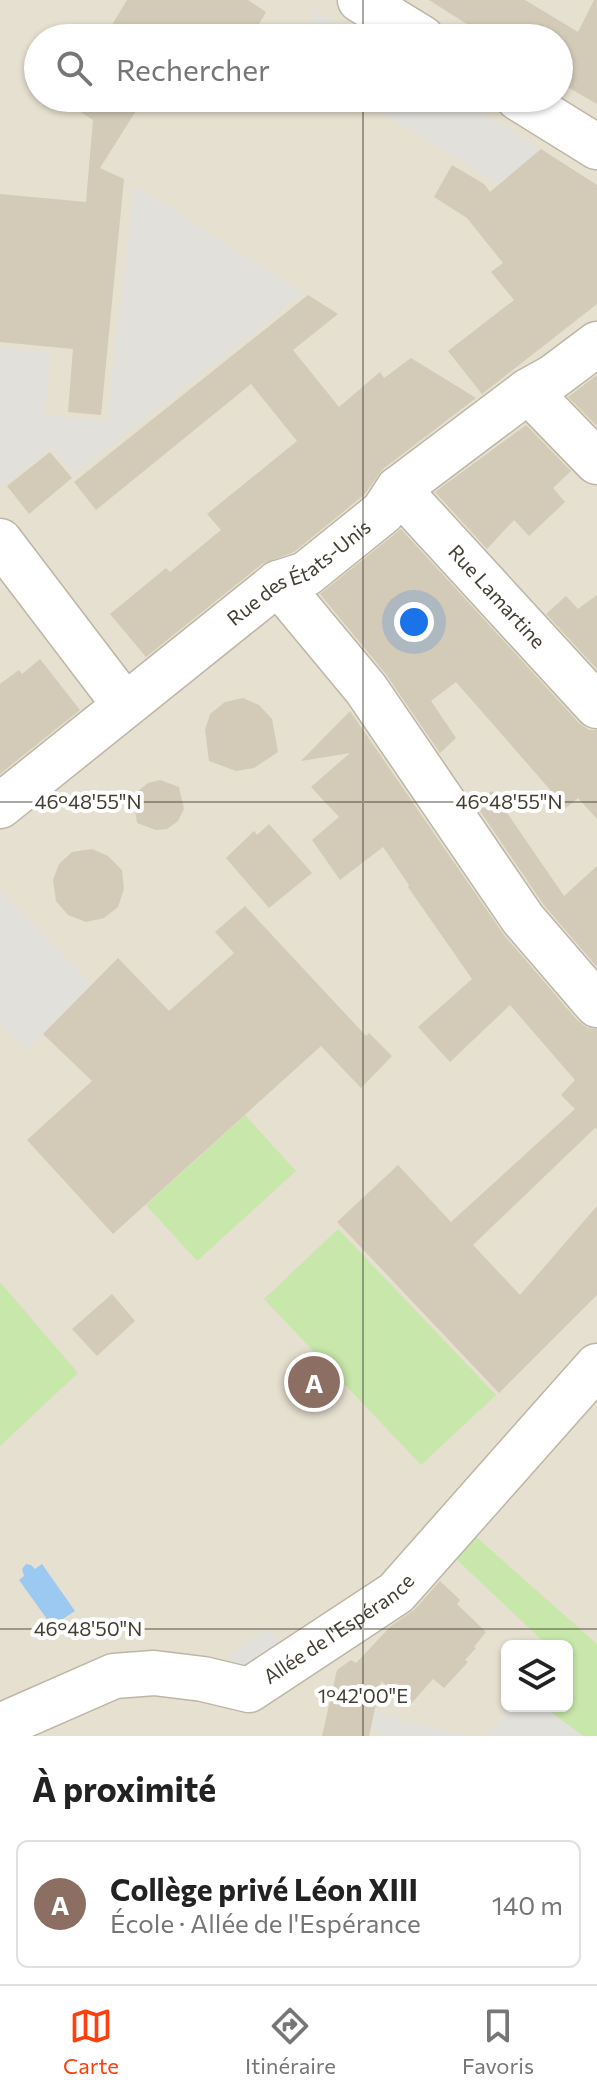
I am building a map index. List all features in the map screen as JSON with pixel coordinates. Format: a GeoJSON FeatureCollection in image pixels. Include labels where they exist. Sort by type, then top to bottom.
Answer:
{"type":"FeatureCollection","features":[{"type":"Feature","properties":{"kind":"street"},"geometry":{"type":"LineString","coordinates":[[360,0],[399,24]]}},
{"type":"Feature","properties":{"kind":"street"},"geometry":{"type":"LineString","coordinates":[[541,112],[597,147]]}},
{"type":"Feature","properties":{"kind":"street","name":"Rue des États-Unis"},"geometry":{"type":"LineString","coordinates":[[0,806],[278,583],[306,574],[383,512],[398,489],[528,391],[553,377],[597,344]]}},
{"type":"Feature","properties":{"kind":"street"},"geometry":{"type":"LineString","coordinates":[[528,391],[597,462]]}},
{"type":"Feature","properties":{"kind":"street","name":"Rue Lamartine"},"geometry":{"type":"LineString","coordinates":[[398,489],[597,706]]}},
{"type":"Feature","properties":{"kind":"street"},"geometry":{"type":"LineString","coordinates":[[0,541],[123,705]]}},
{"type":"Feature","properties":{"kind":"street"},"geometry":{"type":"LineString","coordinates":[[278,583],[366,689],[523,919],[597,1005]]}},
{"type":"Feature","properties":{"kind":"street","name":"Allée de l'Espérance"},"geometry":{"type":"LineString","coordinates":[[0,1726],[114,1676],[154,1673],[203,1679],[249,1690],[396,1593],[597,1366]]}},
{"type":"Feature","properties":{"kind":"shaded area"},"geometry":{"type":"Polygon","coordinates":[[[0,0],[597,0],[597,1736],[0,1736],[0,0]]]}},
{"type":"Feature","properties":{"kind":"shaded area"},"geometry":{"type":"Polygon","coordinates":[[[313,8],[339,24],[313,24],[313,8]]]}},
{"type":"Feature","properties":{"kind":"shaded area"},"geometry":{"type":"Polygon","coordinates":[[[381,112],[482,112],[541,149],[498,184],[381,112]]]}},
{"type":"Feature","properties":{"kind":"shaded area"},"geometry":{"type":"Polygon","coordinates":[[[135,185],[304,293],[74,475],[51,449],[0,487],[0,347],[51,352],[45,415],[107,421],[135,185]]]}},
{"type":"Feature","properties":{"kind":"shaded area"},"geometry":{"type":"Polygon","coordinates":[[[0,889],[93,984],[27,1050],[0,1022],[0,889]]]}},
{"type":"Feature","properties":{"kind":"shaded area"},"geometry":{"type":"Polygon","coordinates":[[[269,1628],[284,1651],[242,1679],[227,1656],[269,1628]]]}},
{"type":"Feature","properties":{"kind":"shaded area"},"geometry":{"type":"Polygon","coordinates":[[[507,1712],[551,1712],[583,1736],[487,1736],[507,1712]]]}},
{"type":"Feature","properties":{"kind":"shaded area"},"geometry":{"type":"Polygon","coordinates":[[[375,1713],[467,1736],[392,1736],[371,1731],[375,1713]]]}},
{"type":"Feature","properties":{"kind":"green space"},"geometry":{"type":"Polygon","coordinates":[[[245,1115],[296,1171],[197,1261],[146,1205],[245,1115]]]}},
{"type":"Feature","properties":{"kind":"green space"},"geometry":{"type":"Polygon","coordinates":[[[338,1229],[496,1395],[421,1465],[264,1299],[338,1229]]]}},
{"type":"Feature","properties":{"kind":"green space"},"geometry":{"type":"Polygon","coordinates":[[[0,1282],[78,1373],[0,1446],[0,1282]]]}},
{"type":"Feature","properties":{"kind":"green space"},"geometry":{"type":"Polygon","coordinates":[[[474,1535],[597,1644],[597,1736],[583,1736],[551,1712],[573,1712],[573,1640],[542,1640],[453,1556],[474,1535]]]}},
{"type":"Feature","properties":{"kind":"water"},"geometry":{"type":"Polygon","coordinates":[[[26,1564],[35,1569],[42,1564],[75,1611],[52,1626],[19,1580],[24,1576],[22,1569],[26,1564]]]}},
{"type":"Feature","properties":{"kind":"building"},"geometry":{"type":"Polygon","coordinates":[[[127,0],[248,0],[266,12],[259,24],[112,24],[127,0]]]}},
{"type":"Feature","properties":{"kind":"building"},"geometry":{"type":"Polygon","coordinates":[[[429,0],[525,0],[565,24],[467,24],[429,0]]]}},
{"type":"Feature","properties":{"kind":"building"},"geometry":{"type":"Polygon","coordinates":[[[594,0],[597,0],[597,104],[573,90],[573,29],[578,32],[594,0]]]}},
{"type":"Feature","properties":{"kind":"building"},"geometry":{"type":"Polygon","coordinates":[[[80,112],[135,112],[100,168],[124,179],[101,415],[68,412],[73,349],[0,342],[0,194],[86,202],[93,120],[80,112]]]}},
{"type":"Feature","properties":{"kind":"building"},"geometry":{"type":"Polygon","coordinates":[[[541,149],[597,185],[597,304],[482,394],[448,351],[514,300],[491,272],[503,263],[467,218],[434,197],[452,165],[484,184],[490,192],[541,149]]]}},
{"type":"Feature","properties":{"kind":"building"},"geometry":{"type":"Polygon","coordinates":[[[308,295],[338,314],[293,350],[339,407],[380,372],[384,378],[411,358],[476,398],[383,469],[364,495],[294,552],[262,564],[146,657],[110,614],[166,568],[170,572],[221,530],[207,514],[297,441],[251,384],[96,510],[74,482],[308,295]]]}},
{"type":"Feature","properties":{"kind":"building"},"geometry":{"type":"Polygon","coordinates":[[[597,375],[597,426],[568,397],[597,375]]]}},
{"type":"Feature","properties":{"kind":"building"},"geometry":{"type":"Polygon","coordinates":[[[526,425],[571,471],[553,488],[565,502],[529,536],[514,520],[487,549],[435,492],[526,425]]]}},
{"type":"Feature","properties":{"kind":"building"},"geometry":{"type":"Polygon","coordinates":[[[50,452],[72,478],[29,514],[7,486],[50,452]]]}},
{"type":"Feature","properties":{"kind":"building"},"geometry":{"type":"Polygon","coordinates":[[[401,529],[579,723],[589,730],[597,730],[597,819],[578,798],[566,808],[456,682],[431,701],[456,738],[440,753],[385,673],[320,594],[401,529]]]}},
{"type":"Feature","properties":{"kind":"building"},"geometry":{"type":"Polygon","coordinates":[[[597,595],[597,669],[546,614],[566,596],[578,609],[597,595]]]}},
{"type":"Feature","properties":{"kind":"building"},"geometry":{"type":"Polygon","coordinates":[[[40,659],[80,710],[0,774],[0,684],[19,670],[22,674],[40,659]]]}},
{"type":"Feature","properties":{"kind":"building"},"geometry":{"type":"Polygon","coordinates":[[[243,698],[259,705],[272,719],[278,752],[254,768],[236,771],[209,761],[205,730],[210,714],[225,702],[243,698]]]}},
{"type":"Feature","properties":{"kind":"building"},"geometry":{"type":"Polygon","coordinates":[[[350,711],[504,935],[578,1021],[588,1028],[597,1029],[597,1130],[595,1128],[473,1245],[520,1295],[597,1206],[597,1295],[499,1393],[337,1222],[398,1165],[451,1222],[575,1109],[561,1095],[575,1080],[510,1005],[450,1062],[418,1027],[472,979],[383,847],[340,880],[312,840],[339,817],[311,787],[350,753],[301,761],[350,711]]]}},
{"type":"Feature","properties":{"kind":"building"},"geometry":{"type":"Polygon","coordinates":[[[160,780],[179,787],[184,809],[178,821],[167,829],[156,830],[137,823],[134,802],[138,791],[148,783],[160,780]]]}},
{"type":"Feature","properties":{"kind":"building"},"geometry":{"type":"Polygon","coordinates":[[[492,791],[564,896],[597,866],[597,967],[543,904],[476,805],[492,791]]]}},
{"type":"Feature","properties":{"kind":"building"},"geometry":{"type":"Polygon","coordinates":[[[269,824],[312,873],[269,908],[226,858],[254,831],[257,835],[269,824]]]}},
{"type":"Feature","properties":{"kind":"building"},"geometry":{"type":"Polygon","coordinates":[[[92,849],[108,856],[122,870],[124,889],[118,907],[104,918],[86,922],[68,915],[56,901],[53,880],[59,864],[72,852],[92,849]]]}},
{"type":"Feature","properties":{"kind":"building"},"geometry":{"type":"Polygon","coordinates":[[[245,906],[366,1036],[369,1033],[392,1056],[361,1088],[321,1046],[113,1234],[27,1140],[92,1081],[43,1034],[118,958],[169,1011],[234,953],[215,932],[245,906]]]}},
{"type":"Feature","properties":{"kind":"building"},"geometry":{"type":"Polygon","coordinates":[[[112,1294],[135,1321],[97,1356],[72,1329],[112,1294]]]}},
{"type":"Feature","properties":{"kind":"building"},"geometry":{"type":"Polygon","coordinates":[[[440,1581],[460,1600],[457,1604],[486,1632],[465,1660],[468,1662],[444,1688],[433,1679],[409,1706],[381,1681],[369,1736],[322,1736],[337,1670],[351,1660],[356,1663],[391,1626],[414,1610],[440,1581]]]}},
{"type":"Feature","properties":{"kind":"place","name":"Collège privé Léon XIII"},"geometry":{"type":"Point","coordinates":[314,1382]}}]}
